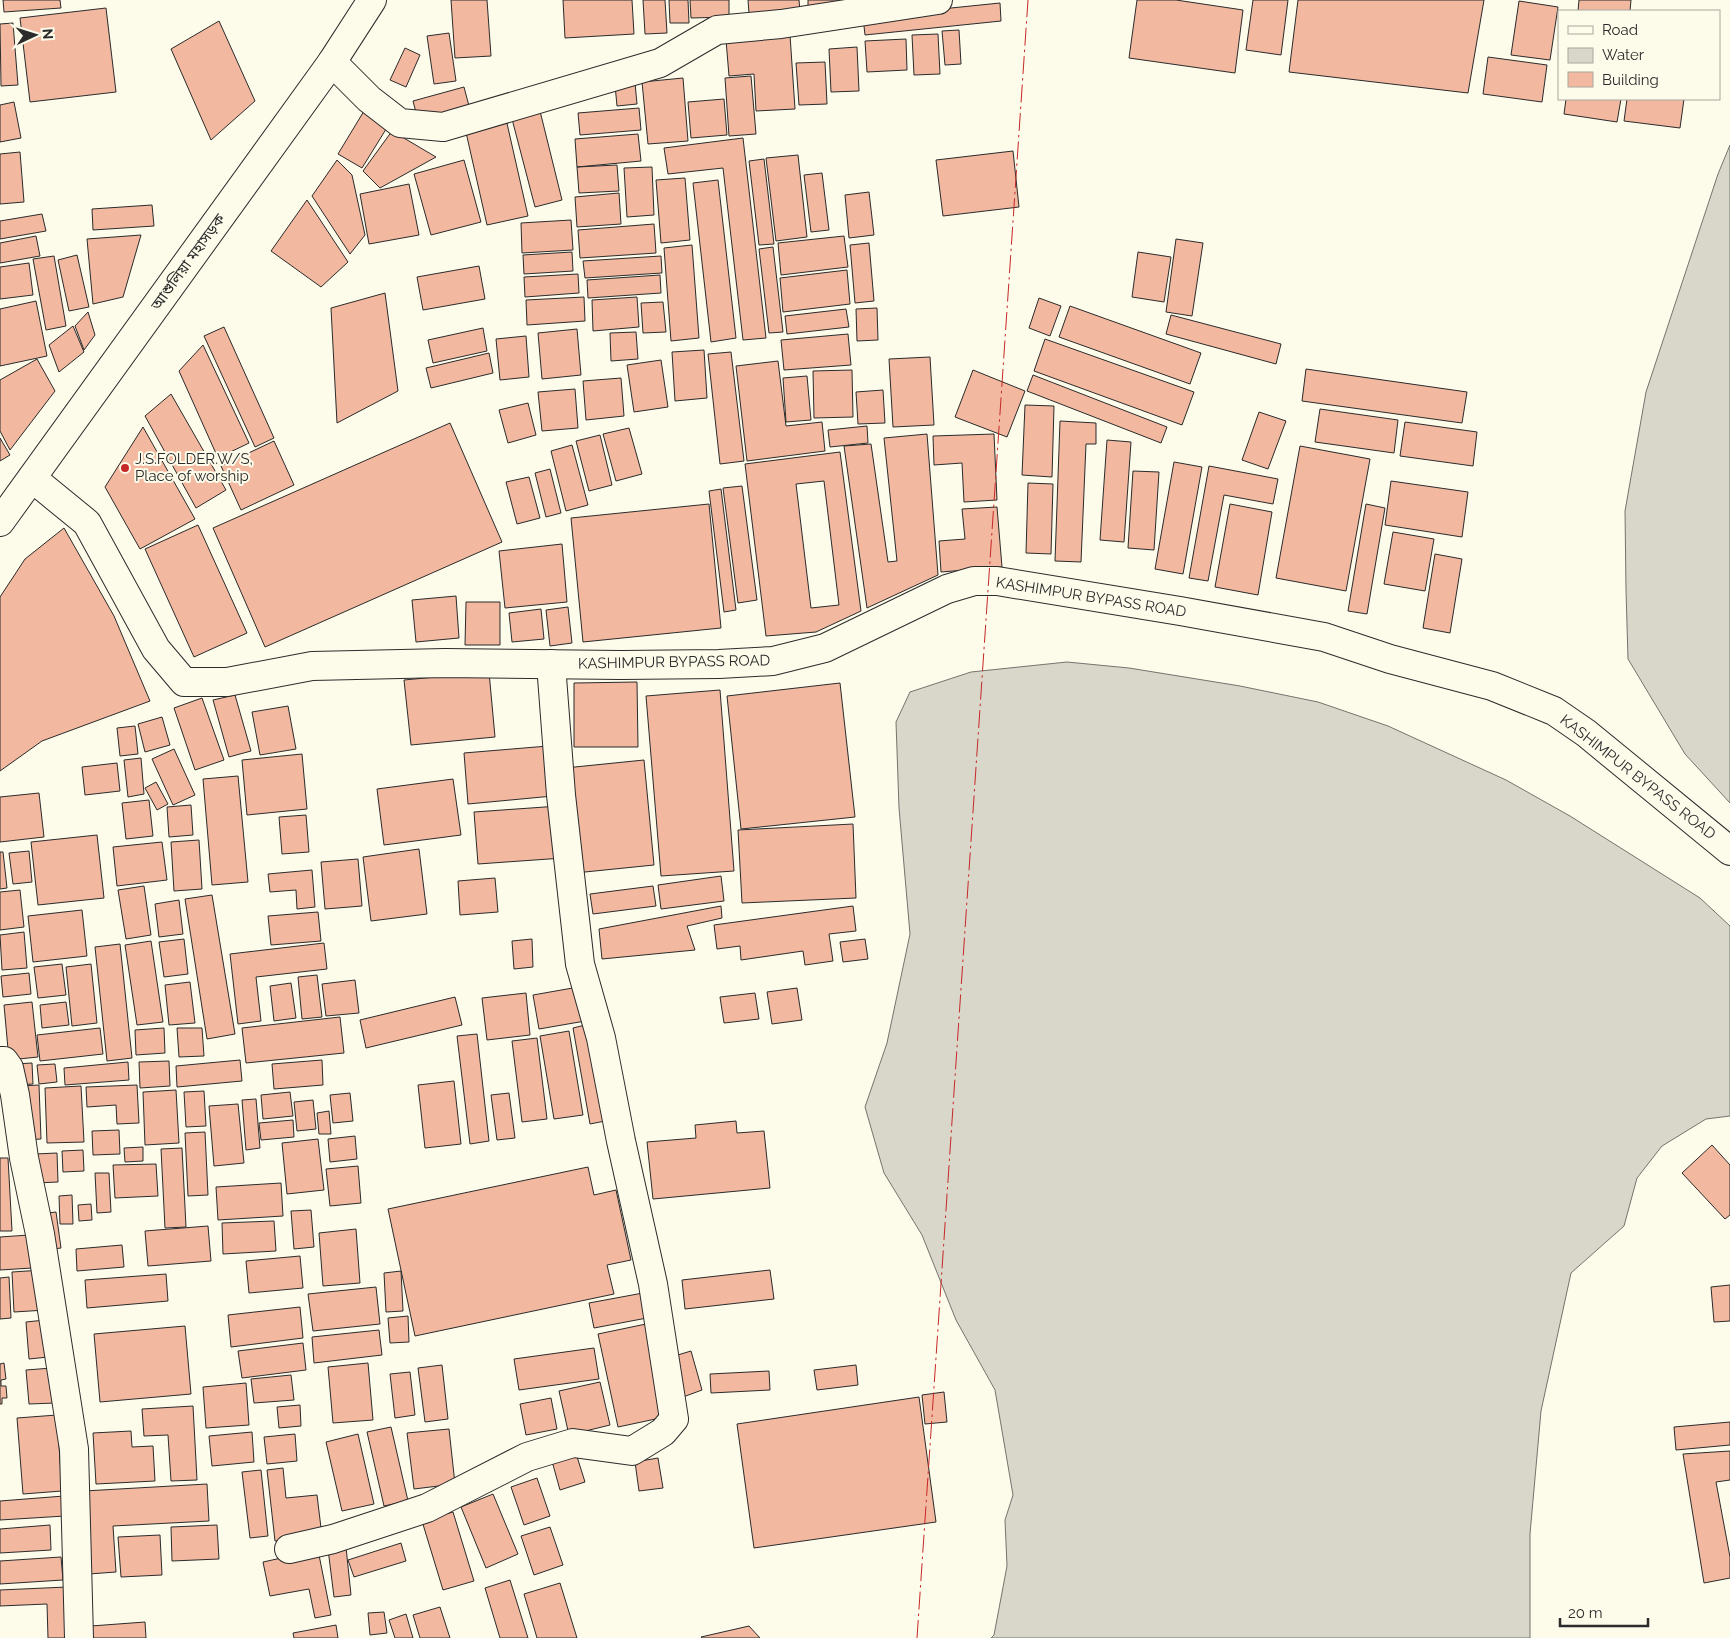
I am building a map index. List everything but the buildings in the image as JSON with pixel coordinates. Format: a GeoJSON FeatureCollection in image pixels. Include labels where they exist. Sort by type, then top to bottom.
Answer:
{"type":"FeatureCollection","features":[{"type":"Feature","properties":{"kind":"main road","name":"আশুলিয়া মহাসড়ক"},"geometry":{"type":"LineString","coordinates":[[0,522],[332,62],[372,0]]}},
{"type":"Feature","properties":{"kind":"main road"},"geometry":{"type":"LineString","coordinates":[[332,62],[368,99],[400,124],[443,127],[660,63],[717,30],[781,24],[938,0]]}},
{"type":"Feature","properties":{"kind":"main road","name":"KASHIMPUR BYPASS ROAD"},"geometry":{"type":"LineString","coordinates":[[32,478],[87,523],[156,649],[184,682],[227,682],[312,666],[445,663],[719,664],[774,661],[826,648],[947,588],[974,581],[997,582],[1180,611],[1324,637],[1390,659],[1492,686],[1554,712],[1570,722],[1718,839],[1730,851]]}},
{"type":"Feature","properties":{"kind":"main road"},"geometry":{"type":"LineString","coordinates":[[289,1548],[333,1539],[427,1508],[526,1458],[572,1443],[632,1451],[663,1432],[674,1419],[653,1284],[621,1140],[602,1038],[580,964],[561,795],[551,664]]}},
{"type":"Feature","properties":{"kind":"main road"},"geometry":{"type":"LineString","coordinates":[[0,1061],[4,1061],[10,1068],[24,1158],[40,1234],[74,1448],[79,1638]]}},
{"type":"Feature","properties":{"kind":"water"},"geometry":{"type":"Polygon","coordinates":[[[1730,145],[1730,803],[1685,754],[1628,659],[1625,511],[1646,392],[1718,174],[1730,145]]]}},
{"type":"Feature","properties":{"kind":"water"},"geometry":{"type":"Polygon","coordinates":[[[1067,662],[1129,668],[1240,686],[1318,702],[1388,726],[1506,780],[1570,816],[1700,898],[1730,926],[1730,1116],[1706,1119],[1662,1146],[1637,1178],[1624,1226],[1571,1273],[1541,1411],[1530,1534],[1530,1638],[991,1638],[994,1635],[1007,1566],[1005,1520],[1013,1495],[995,1390],[956,1320],[922,1235],[884,1173],[865,1107],[887,1043],[910,934],[899,808],[896,722],[910,692],[971,672],[1067,662]]]}},
{"type":"Feature","properties":{"kind":"power"},"geometry":{"type":"LineString","coordinates":[[917,1638],[1028,0]]}},
{"type":"Feature","properties":{"kind":"place","name":"J.S.FOLDER.W/S, Place of worship"},"geometry":{"type":"Point","coordinates":[125,468]}}]}
